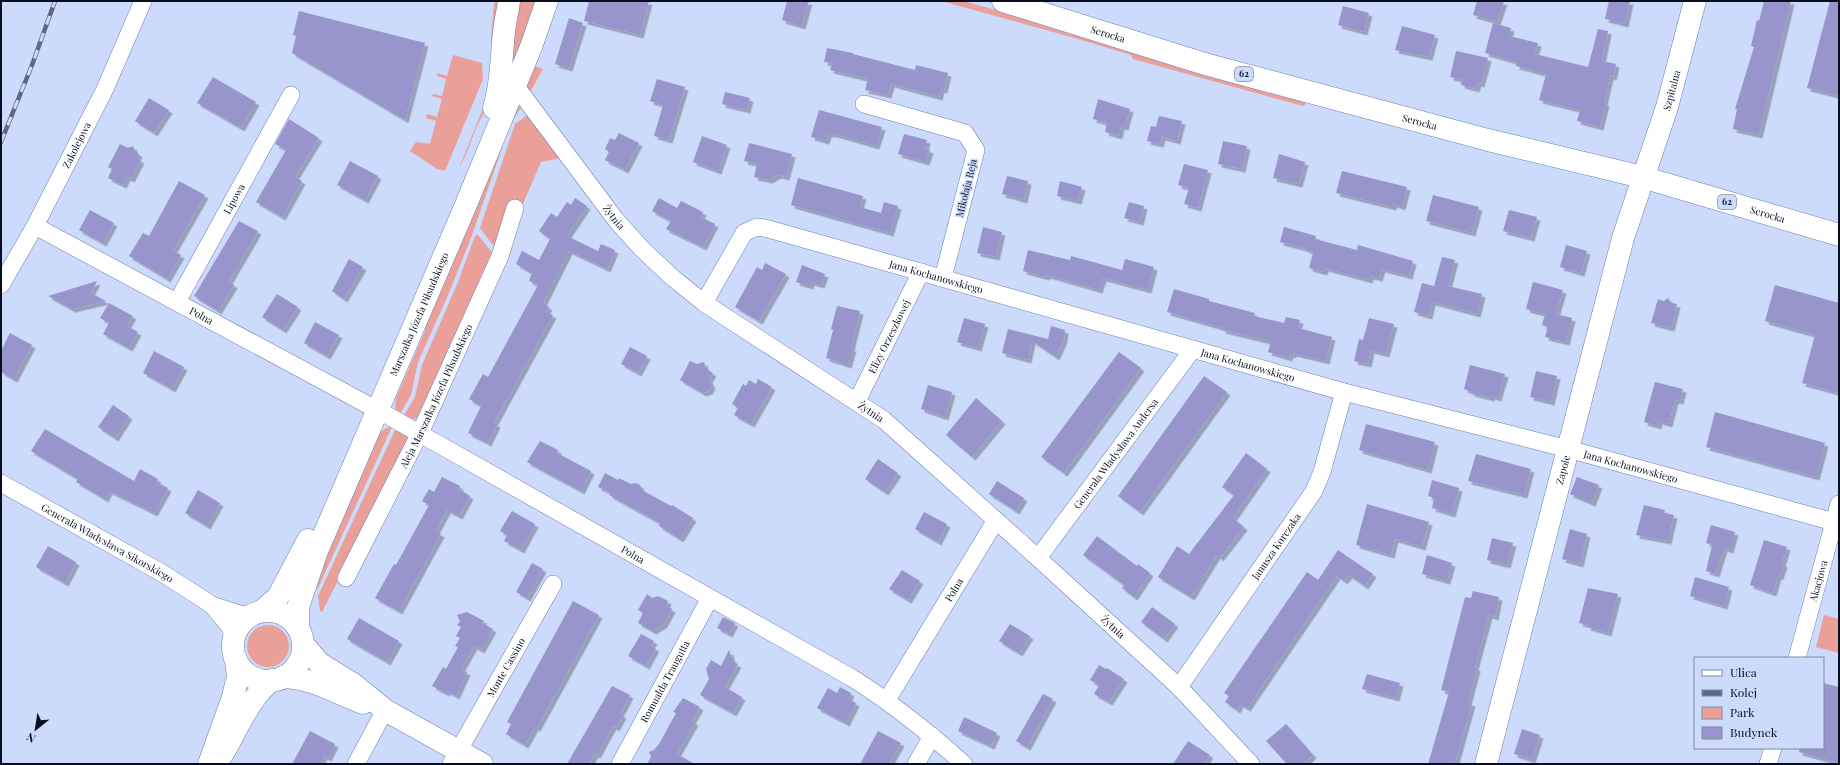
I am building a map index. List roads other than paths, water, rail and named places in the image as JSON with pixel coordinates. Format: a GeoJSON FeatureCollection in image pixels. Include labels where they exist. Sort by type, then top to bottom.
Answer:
{"type":"FeatureCollection","features":[{"type":"Feature","properties":{"kind":"main road","name":"Marszałka Józefa Piłsudskiego"},"geometry":{"type":"LineString","coordinates":[[300,636],[298,607],[317,551],[373,407],[493,112],[498,93],[503,58],[504,32],[509,1]]}},
{"type":"Feature","properties":{"kind":"main road","name":"Marszałka Józefa Piłsudskiego"},"geometry":{"type":"LineString","coordinates":[[257,613],[273,604],[287,583],[328,496],[373,407],[465,207],[531,47],[547,1]]}},
{"type":"Feature","properties":{"kind":"main road","name":"Serocka"},"geometry":{"type":"LineString","coordinates":[[1003,1],[1205,64],[1488,140],[1642,177],[1839,235]]}},
{"type":"Feature","properties":{"kind":"main road","name":"Szpitalna"},"geometry":{"type":"LineString","coordinates":[[1642,177],[1667,107],[1695,1]]}},
{"type":"Feature","properties":{"kind":"main road","name":"Zapole"},"geometry":{"type":"LineString","coordinates":[[1486,764],[1623,238],[1642,177]]}},
{"type":"Feature","properties":{"kind":"main road"},"geometry":{"type":"LineString","coordinates":[[209,764],[232,700],[238,676],[233,648],[234,637],[243,621],[257,613],[272,611],[282,614],[291,620],[300,636],[319,662],[354,684],[385,710],[454,757],[482,764]]}},
{"type":"Feature","properties":{"kind":"main road"},"geometry":{"type":"LineString","coordinates":[[216,764],[248,708],[262,688],[291,671],[298,664],[302,654],[300,636]]}},
{"type":"Feature","properties":{"kind":"main road"},"geometry":{"type":"LineString","coordinates":[[236,659],[242,669],[251,676],[261,680],[299,678],[385,710]]}},
{"type":"Feature","properties":{"kind":"street","name":"Zakolejowa"},"geometry":{"type":"LineString","coordinates":[[1,285],[34,226],[105,89],[144,1]]}},
{"type":"Feature","properties":{"kind":"street","name":"Żytnia"},"geometry":{"type":"LineString","coordinates":[[503,58],[509,78],[514,86],[616,220],[642,249],[672,278],[704,303],[857,401],[884,420],[1179,687],[1251,764]]}},
{"type":"Feature","properties":{"kind":"street","name":"Lipowa"},"geometry":{"type":"LineString","coordinates":[[177,302],[290,95]]}},
{"type":"Feature","properties":{"kind":"street","name":"Mikołaja Reja"},"geometry":{"type":"LineString","coordinates":[[864,104],[965,133],[976,150],[943,278]]}},
{"type":"Feature","properties":{"kind":"street","name":"Aleja Marszałka Józefa Piłsudskiego"},"geometry":{"type":"LineString","coordinates":[[346,578],[420,433],[500,256],[515,208]]}},
{"type":"Feature","properties":{"kind":"street","name":"Polna"},"geometry":{"type":"LineString","coordinates":[[34,226],[373,407],[852,678],[887,700],[964,764]]}},
{"type":"Feature","properties":{"kind":"street","name":"Jana Kochanowskiego"},"geometry":{"type":"LineString","coordinates":[[704,303],[740,238],[744,233],[757,227],[943,278],[1344,392],[1568,449],[1834,522]]}},
{"type":"Feature","properties":{"kind":"street","name":"Elizy Orzeszkowej"},"geometry":{"type":"LineString","coordinates":[[857,401],[921,272]]}},
{"type":"Feature","properties":{"kind":"street","name":"Generała Władysława Andersa"},"geometry":{"type":"LineString","coordinates":[[1038,558],[1193,349]]}},
{"type":"Feature","properties":{"kind":"street","name":"Janusza Korczaka"},"geometry":{"type":"LineString","coordinates":[[1179,687],[1314,490],[1322,472],[1344,392]]}},
{"type":"Feature","properties":{"kind":"street","name":"Generała Władysława Sikorskiego"},"geometry":{"type":"LineString","coordinates":[[1,483],[162,573],[212,605],[240,614],[257,613]]}},
{"type":"Feature","properties":{"kind":"street","name":"Akacjowa"},"geometry":{"type":"LineString","coordinates":[[1797,657],[1839,504]]}},
{"type":"Feature","properties":{"kind":"street","name":"Polna"},"geometry":{"type":"LineString","coordinates":[[887,700],[996,520]]}},
{"type":"Feature","properties":{"kind":"street","name":"Monte Cassino"},"geometry":{"type":"LineString","coordinates":[[454,757],[553,584]]}},
{"type":"Feature","properties":{"kind":"street","name":"Romualda Traugutta"},"geometry":{"type":"LineString","coordinates":[[620,764],[710,598]]}},
{"type":"Feature","properties":{"kind":"street","name":"Generała Władysława Sikorskiego"},"geometry":{"type":"LineString","coordinates":[[212,605],[230,628],[234,637]]}},
{"type":"Feature","properties":{"kind":"street"},"geometry":{"type":"LineString","coordinates":[[356,764],[385,710]]}},
{"type":"Feature","properties":{"kind":"street"},"geometry":{"type":"LineString","coordinates":[[916,764],[932,736]]}},
{"type":"Feature","properties":{"kind":"street"},"geometry":{"type":"LineString","coordinates":[[1768,764],[1773,749]]}},
{"type":"Feature","properties":{"kind":"railway"},"geometry":{"type":"LineString","coordinates":[[1,142],[32,65],[55,1]]}}]}
